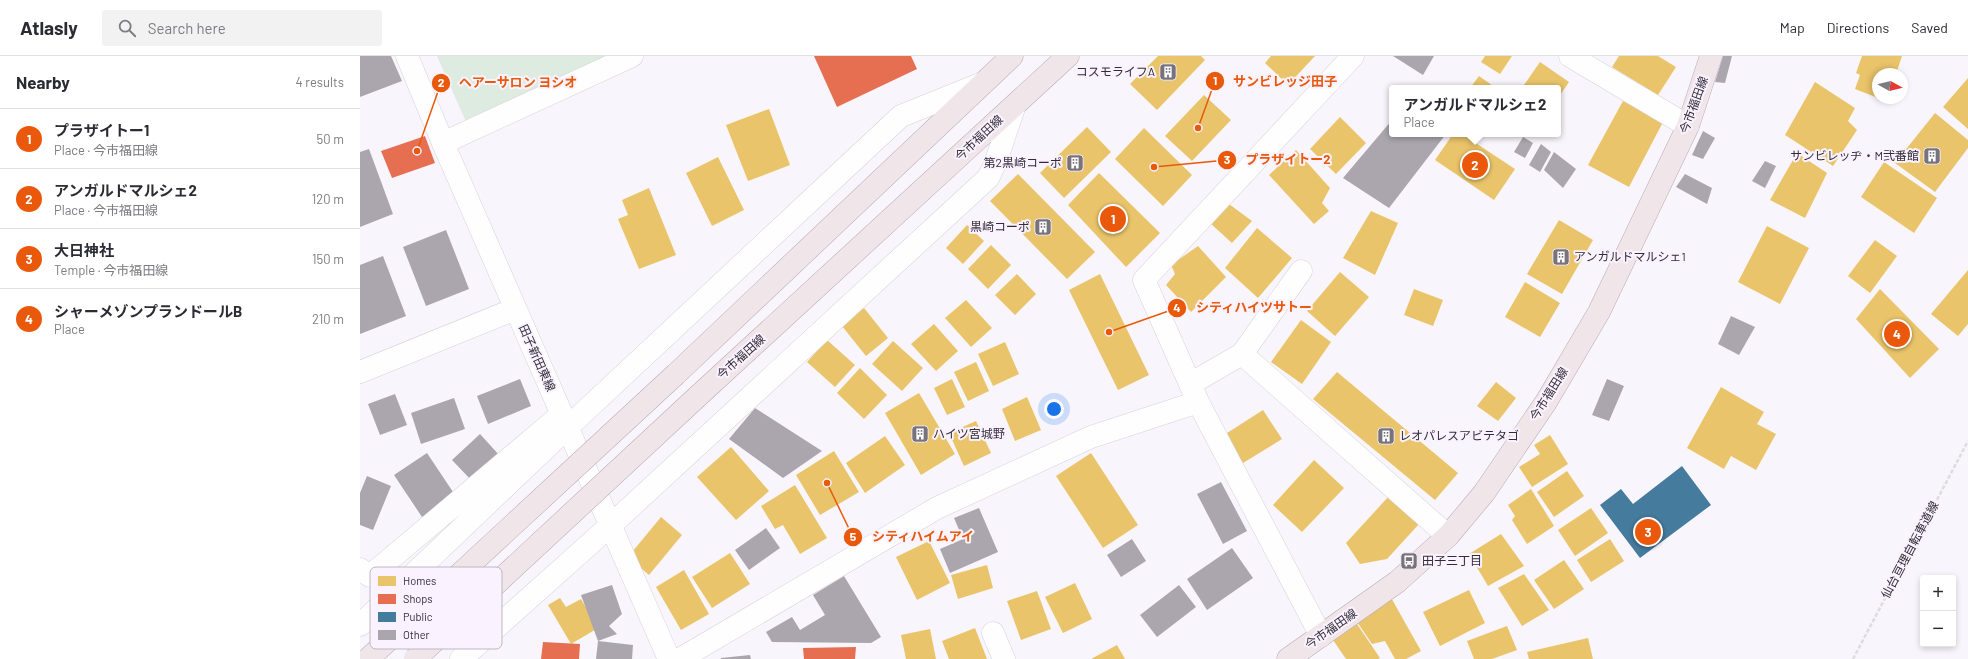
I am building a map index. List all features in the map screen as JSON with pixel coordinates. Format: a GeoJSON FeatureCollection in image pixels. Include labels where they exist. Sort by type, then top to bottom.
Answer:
{"type":"FeatureCollection","features":[{"type":"Feature","properties":{"kind":"main road"},"geometry":{"type":"LineString","coordinates":[[467,567],[676,374],[1012,56]]}},
{"type":"Feature","properties":{"kind":"main road","name":"今市福田線"},"geometry":{"type":"LineString","coordinates":[[502,578],[1068,56]]}},
{"type":"Feature","properties":{"kind":"main road","name":"今市福田線"},"geometry":{"type":"LineString","coordinates":[[1288,659],[1397,582],[1448,536],[1484,493],[1546,402],[1599,312],[1688,126],[1711,56]]}},
{"type":"Feature","properties":{"kind":"main road"},"geometry":{"type":"LineString","coordinates":[[368,659],[379,649]]}},
{"type":"Feature","properties":{"kind":"main road","name":"今市福田線"},"geometry":{"type":"LineString","coordinates":[[415,659],[426,649]]}},
{"type":"Feature","properties":{"kind":"street","name":"田子新田東線"},"geometry":{"type":"LineString","coordinates":[[407,56],[515,309],[566,420],[669,659]]}},
{"type":"Feature","properties":{"kind":"street"},"geometry":{"type":"LineString","coordinates":[[443,143],[632,56]]}},
{"type":"Feature","properties":{"kind":"street"},"geometry":{"type":"LineString","coordinates":[[1320,636],[1194,393],[1144,280],[1353,56]]}},
{"type":"Feature","properties":{"kind":"street"},"geometry":{"type":"LineString","coordinates":[[1570,56],[1688,126]]}},
{"type":"Feature","properties":{"kind":"street"},"geometry":{"type":"LineString","coordinates":[[418,567],[566,420],[901,116],[983,83]]}},
{"type":"Feature","properties":{"kind":"street"},"geometry":{"type":"LineString","coordinates":[[502,623],[611,526],[988,178],[995,164],[1015,105]]}},
{"type":"Feature","properties":{"kind":"street"},"geometry":{"type":"LineString","coordinates":[[680,659],[937,508],[1091,437],[1194,393],[1242,354],[1301,271]]}},
{"type":"Feature","properties":{"kind":"street"},"geometry":{"type":"LineString","coordinates":[[360,372],[515,309]]}},
{"type":"Feature","properties":{"kind":"street"},"geometry":{"type":"LineString","coordinates":[[1242,354],[1448,536]]}},
{"type":"Feature","properties":{"kind":"street"},"geometry":{"type":"LineString","coordinates":[[381,567],[566,420]]}},
{"type":"Feature","properties":{"kind":"street"},"geometry":{"type":"LineString","coordinates":[[360,570],[370,576]]}},
{"type":"Feature","properties":{"kind":"street"},"geometry":{"type":"LineString","coordinates":[[360,625],[370,615]]}},
{"type":"Feature","properties":{"kind":"street"},"geometry":{"type":"LineString","coordinates":[[994,633],[1004,659]]}},
{"type":"Feature","properties":{"kind":"street"},"geometry":{"type":"LineString","coordinates":[[461,659],[472,649]]}},
{"type":"Feature","properties":{"kind":"path","name":"仙台亘理自転車道線"},"geometry":{"type":"LineString","coordinates":[[1853,659],[1968,441]]}},
{"type":"Feature","properties":{"kind":"shaded area"},"geometry":{"type":"Polygon","coordinates":[[[437,56],[610,56],[466,122],[437,56]]]}},
{"type":"Feature","properties":{"kind":"building: Homes","name":"コスモライフA"},"geometry":{"type":"Polygon","coordinates":[[[1158,56],[1201,56],[1205,60],[1157,110],[1130,84],[1158,56]]]}},
{"type":"Feature","properties":{"kind":"building: Homes"},"geometry":{"type":"Polygon","coordinates":[[[1271,56],[1315,56],[1288,85],[1265,63],[1271,56]]]}},
{"type":"Feature","properties":{"kind":"building: Homes"},"geometry":{"type":"Polygon","coordinates":[[[1485,56],[1512,56],[1500,74],[1481,62],[1485,56]]]}},
{"type":"Feature","properties":{"kind":"building: Homes"},"geometry":{"type":"Polygon","coordinates":[[[1619,56],[1658,56],[1676,67],[1658,95],[1612,67],[1619,56]]]}},
{"type":"Feature","properties":{"kind":"building: Homes"},"geometry":{"type":"Polygon","coordinates":[[[1862,56],[1902,56],[1898,68],[1872,68],[1872,96],[1855,89],[1860,75],[1856,73],[1862,56]]]}},
{"type":"Feature","properties":{"kind":"building: Homes"},"geometry":{"type":"Polygon","coordinates":[[[1540,62],[1569,82],[1561,94],[1561,85],[1524,85],[1540,62]]]}},
{"type":"Feature","properties":{"kind":"building: Homes"},"geometry":{"type":"Polygon","coordinates":[[[1479,76],[1492,85],[1472,85],[1479,76]]]}},
{"type":"Feature","properties":{"kind":"building: Homes"},"geometry":{"type":"Polygon","coordinates":[[[1968,78],[1968,129],[1943,107],[1968,78]]]}},
{"type":"Feature","properties":{"kind":"building: Homes"},"geometry":{"type":"Polygon","coordinates":[[[1815,82],[1855,108],[1848,121],[1857,130],[1833,166],[1785,135],[1815,82]]]}},
{"type":"Feature","properties":{"kind":"building: Homes"},"geometry":{"type":"Polygon","coordinates":[[[1204,95],[1231,120],[1192,161],[1165,136],[1204,95]]]}},
{"type":"Feature","properties":{"kind":"building: Homes"},"geometry":{"type":"Polygon","coordinates":[[[1623,101],[1663,122],[1629,187],[1588,165],[1623,101]]]}},
{"type":"Feature","properties":{"kind":"building: Homes"},"geometry":{"type":"Polygon","coordinates":[[[769,109],[790,165],[748,181],[726,125],[769,109]]]}},
{"type":"Feature","properties":{"kind":"building: Homes","name":"サンビレッヂ・M弐番館"},"geometry":{"type":"Polygon","coordinates":[[[1935,113],[1968,140],[1968,148],[1935,192],[1895,163],[1935,113]]]}},
{"type":"Feature","properties":{"kind":"building: Homes"},"geometry":{"type":"Polygon","coordinates":[[[1340,117],[1366,143],[1336,174],[1310,149],[1340,117]]]}},
{"type":"Feature","properties":{"kind":"building: Homes","name":"第2黒崎コーポ"},"geometry":{"type":"Polygon","coordinates":[[[1087,127],[1111,152],[1064,198],[1040,173],[1087,127]]]}},
{"type":"Feature","properties":{"kind":"building: Homes"},"geometry":{"type":"Polygon","coordinates":[[[1144,128],[1192,175],[1163,206],[1115,159],[1144,128]]]}},
{"type":"Feature","properties":{"kind":"building: Homes"},"geometry":{"type":"Polygon","coordinates":[[[1451,137],[1467,137],[1515,169],[1494,200],[1435,160],[1451,137]]]}},
{"type":"Feature","properties":{"kind":"building: Homes"},"geometry":{"type":"Polygon","coordinates":[[[1296,150],[1330,188],[1322,203],[1329,211],[1314,224],[1269,175],[1296,150]]]}},
{"type":"Feature","properties":{"kind":"building: Homes"},"geometry":{"type":"Polygon","coordinates":[[[1797,153],[1827,173],[1805,218],[1770,200],[1797,153]]]}},
{"type":"Feature","properties":{"kind":"building: Homes"},"geometry":{"type":"Polygon","coordinates":[[[718,157],[744,210],[712,226],[686,173],[718,157]]]}},
{"type":"Feature","properties":{"kind":"building: Homes"},"geometry":{"type":"Polygon","coordinates":[[[1884,162],[1937,198],[1914,233],[1861,197],[1884,162]]]}},
{"type":"Feature","properties":{"kind":"building: Homes"},"geometry":{"type":"Polygon","coordinates":[[[1099,173],[1160,233],[1126,267],[1068,205],[1099,173]]]}},
{"type":"Feature","properties":{"kind":"building: Homes","name":"黒崎コーポ"},"geometry":{"type":"Polygon","coordinates":[[[1018,174],[1095,252],[1067,279],[990,201],[1018,174]]]}},
{"type":"Feature","properties":{"kind":"building: Homes"},"geometry":{"type":"Polygon","coordinates":[[[649,188],[676,255],[639,269],[618,219],[628,215],[622,200],[649,188]]]}},
{"type":"Feature","properties":{"kind":"building: Homes"},"geometry":{"type":"Polygon","coordinates":[[[1229,204],[1252,221],[1232,243],[1210,223],[1229,204]]]}},
{"type":"Feature","properties":{"kind":"building: Homes"},"geometry":{"type":"Polygon","coordinates":[[[1371,211],[1398,223],[1375,275],[1343,258],[1371,211]]]}},
{"type":"Feature","properties":{"kind":"building: Homes","name":"アンガルドマルシェ1"},"geometry":{"type":"Polygon","coordinates":[[[1559,220],[1593,240],[1562,294],[1527,274],[1559,220]]]}},
{"type":"Feature","properties":{"kind":"building: Homes"},"geometry":{"type":"Polygon","coordinates":[[[967,225],[984,241],[963,264],[946,248],[967,225]]]}},
{"type":"Feature","properties":{"kind":"building: Homes"},"geometry":{"type":"Polygon","coordinates":[[[1767,226],[1809,248],[1780,304],[1738,282],[1767,226]]]}},
{"type":"Feature","properties":{"kind":"building: Homes"},"geometry":{"type":"Polygon","coordinates":[[[1257,228],[1292,258],[1258,298],[1225,268],[1257,228]]]}},
{"type":"Feature","properties":{"kind":"building: Homes"},"geometry":{"type":"Polygon","coordinates":[[[1875,240],[1897,256],[1870,293],[1848,276],[1875,240]]]}},
{"type":"Feature","properties":{"kind":"building: Homes"},"geometry":{"type":"Polygon","coordinates":[[[991,245],[1011,265],[988,289],[968,269],[991,245]]]}},
{"type":"Feature","properties":{"kind":"building: Homes"},"geometry":{"type":"Polygon","coordinates":[[[1198,246],[1226,277],[1191,312],[1166,285],[1175,274],[1171,265],[1198,246]]]}},
{"type":"Feature","properties":{"kind":"building: Homes"},"geometry":{"type":"Polygon","coordinates":[[[1968,270],[1968,324],[1958,336],[1931,314],[1968,270]]]}},
{"type":"Feature","properties":{"kind":"building: Homes"},"geometry":{"type":"Polygon","coordinates":[[[1340,272],[1369,297],[1335,336],[1307,311],[1340,272]]]}},
{"type":"Feature","properties":{"kind":"building: Homes"},"geometry":{"type":"Polygon","coordinates":[[[1017,274],[1036,294],[1015,315],[995,295],[1017,274]]]}},
{"type":"Feature","properties":{"kind":"building: Homes"},"geometry":{"type":"Polygon","coordinates":[[[1100,274],[1149,375],[1118,390],[1069,290],[1100,274]]]}},
{"type":"Feature","properties":{"kind":"building: Homes"},"geometry":{"type":"Polygon","coordinates":[[[1525,282],[1560,303],[1540,337],[1505,317],[1525,282]]]}},
{"type":"Feature","properties":{"kind":"building: Homes"},"geometry":{"type":"Polygon","coordinates":[[[1414,289],[1443,300],[1433,326],[1404,315],[1414,289]]]}},
{"type":"Feature","properties":{"kind":"building: Homes"},"geometry":{"type":"Polygon","coordinates":[[[1880,289],[1939,349],[1910,378],[1856,319],[1880,289]]]}},
{"type":"Feature","properties":{"kind":"building: Homes"},"geometry":{"type":"Polygon","coordinates":[[[966,300],[992,328],[971,347],[945,318],[966,300]]]}},
{"type":"Feature","properties":{"kind":"building: Homes"},"geometry":{"type":"Polygon","coordinates":[[[864,308],[888,338],[866,356],[842,326],[864,308]]]}},
{"type":"Feature","properties":{"kind":"building: Homes"},"geometry":{"type":"Polygon","coordinates":[[[1301,320],[1331,342],[1302,384],[1271,362],[1301,320]]]}},
{"type":"Feature","properties":{"kind":"building: Homes"},"geometry":{"type":"Polygon","coordinates":[[[934,324],[958,351],[936,371],[911,344],[934,324]]]}},
{"type":"Feature","properties":{"kind":"building: Homes"},"geometry":{"type":"Polygon","coordinates":[[[827,340],[855,365],[835,387],[807,362],[827,340]]]}},
{"type":"Feature","properties":{"kind":"building: Homes"},"geometry":{"type":"Polygon","coordinates":[[[893,341],[923,368],[902,391],[872,364],[893,341]]]}},
{"type":"Feature","properties":{"kind":"building: Homes"},"geometry":{"type":"Polygon","coordinates":[[[1005,342],[1019,374],[993,386],[978,354],[1005,342]]]}},
{"type":"Feature","properties":{"kind":"building: Homes"},"geometry":{"type":"Polygon","coordinates":[[[976,362],[989,391],[968,401],[954,372],[976,362]]]}},
{"type":"Feature","properties":{"kind":"building: Homes"},"geometry":{"type":"Polygon","coordinates":[[[860,368],[887,395],[864,419],[837,393],[860,368]]]}},
{"type":"Feature","properties":{"kind":"building: Homes","name":"レオパレスアビテタゴ"},"geometry":{"type":"Polygon","coordinates":[[[1337,372],[1458,473],[1435,500],[1313,399],[1337,372]]]}},
{"type":"Feature","properties":{"kind":"building: Homes"},"geometry":{"type":"Polygon","coordinates":[[[952,379],[965,407],[947,415],[934,388],[952,379]]]}},
{"type":"Feature","properties":{"kind":"building: Homes"},"geometry":{"type":"Polygon","coordinates":[[[1496,382],[1516,398],[1498,421],[1477,406],[1496,382]]]}},
{"type":"Feature","properties":{"kind":"building: Homes"},"geometry":{"type":"Polygon","coordinates":[[[1721,387],[1764,412],[1757,424],[1776,434],[1756,470],[1731,456],[1724,469],[1687,448],[1721,387]]]}},
{"type":"Feature","properties":{"kind":"building: Homes","name":"ハイツ宮城野"},"geometry":{"type":"Polygon","coordinates":[[[919,393],[955,454],[921,475],[885,413],[919,393]]]}},
{"type":"Feature","properties":{"kind":"building: Homes"},"geometry":{"type":"Polygon","coordinates":[[[1027,397],[1041,430],[1015,441],[1002,409],[1027,397]]]}},
{"type":"Feature","properties":{"kind":"building: Homes"},"geometry":{"type":"Polygon","coordinates":[[[1263,410],[1282,439],[1243,463],[1224,435],[1263,410]]]}},
{"type":"Feature","properties":{"kind":"building: Homes"},"geometry":{"type":"Polygon","coordinates":[[[976,421],[991,453],[964,466],[949,433],[976,421]]]}},
{"type":"Feature","properties":{"kind":"building: Homes"},"geometry":{"type":"Polygon","coordinates":[[[1550,435],[1568,464],[1532,487],[1519,467],[1540,454],[1534,445],[1550,435]]]}},
{"type":"Feature","properties":{"kind":"building: Homes"},"geometry":{"type":"Polygon","coordinates":[[[885,436],[905,465],[865,493],[846,463],[885,436]]]}},
{"type":"Feature","properties":{"kind":"building: Homes"},"geometry":{"type":"Polygon","coordinates":[[[731,447],[769,491],[736,520],[697,477],[731,447]]]}},
{"type":"Feature","properties":{"kind":"building: Homes"},"geometry":{"type":"Polygon","coordinates":[[[834,451],[859,492],[820,515],[796,475],[834,451]]]}},
{"type":"Feature","properties":{"kind":"building: Homes"},"geometry":{"type":"Polygon","coordinates":[[[1091,453],[1138,525],[1103,548],[1056,476],[1091,453]]]}},
{"type":"Feature","properties":{"kind":"building: Homes"},"geometry":{"type":"Polygon","coordinates":[[[1314,460],[1344,488],[1302,532],[1273,505],[1314,460]]]}},
{"type":"Feature","properties":{"kind":"building: Homes"},"geometry":{"type":"Polygon","coordinates":[[[1567,471],[1584,496],[1554,517],[1537,492],[1567,471]]]}},
{"type":"Feature","properties":{"kind":"building: Homes"},"geometry":{"type":"Polygon","coordinates":[[[795,485],[827,538],[800,554],[783,525],[775,529],[761,506],[795,485]]]}},
{"type":"Feature","properties":{"kind":"building: Homes"},"geometry":{"type":"Polygon","coordinates":[[[1531,489],[1554,526],[1527,544],[1512,520],[1515,516],[1508,505],[1531,489]]]}},
{"type":"Feature","properties":{"kind":"building: Homes"},"geometry":{"type":"Polygon","coordinates":[[[1389,496],[1419,524],[1387,559],[1360,564],[1346,543],[1389,496]]]}},
{"type":"Feature","properties":{"kind":"building: Homes"},"geometry":{"type":"Polygon","coordinates":[[[1591,508],[1608,533],[1575,556],[1558,530],[1591,508]]]}},
{"type":"Feature","properties":{"kind":"building: Homes"},"geometry":{"type":"Polygon","coordinates":[[[661,517],[682,535],[649,575],[628,557],[661,517]]]}},
{"type":"Feature","properties":{"kind":"building: Homes"},"geometry":{"type":"Polygon","coordinates":[[[1501,534],[1524,566],[1488,586],[1469,554],[1501,534]]]}},
{"type":"Feature","properties":{"kind":"building: Homes"},"geometry":{"type":"Polygon","coordinates":[[[1610,539],[1624,561],[1591,582],[1577,560],[1610,539]]]}},
{"type":"Feature","properties":{"kind":"building: Homes"},"geometry":{"type":"Polygon","coordinates":[[[929,541],[950,583],[917,600],[896,557],[929,541]]]}},
{"type":"Feature","properties":{"kind":"building: Homes"},"geometry":{"type":"Polygon","coordinates":[[[730,553],[750,584],[712,608],[692,577],[730,553]]]}},
{"type":"Feature","properties":{"kind":"building: Homes"},"geometry":{"type":"Polygon","coordinates":[[[1564,560],[1584,589],[1554,609],[1534,580],[1564,560]]]}},
{"type":"Feature","properties":{"kind":"building: Homes"},"geometry":{"type":"Polygon","coordinates":[[[987,565],[993,588],[958,599],[951,575],[987,565]]]}},
{"type":"Feature","properties":{"kind":"building: Homes"},"geometry":{"type":"Polygon","coordinates":[[[684,570],[709,614],[681,630],[656,587],[684,570]]]}},
{"type":"Feature","properties":{"kind":"building: Homes"},"geometry":{"type":"Polygon","coordinates":[[[1524,574],[1549,610],[1522,626],[1498,588],[1524,574]]]}},
{"type":"Feature","properties":{"kind":"building: Homes"},"geometry":{"type":"Polygon","coordinates":[[[1075,583],[1092,619],[1063,633],[1045,597],[1075,583]]]}},
{"type":"Feature","properties":{"kind":"building: Homes"},"geometry":{"type":"Polygon","coordinates":[[[1469,590],[1485,623],[1440,646],[1423,612],[1469,590]]]}},
{"type":"Feature","properties":{"kind":"building: Homes"},"geometry":{"type":"Polygon","coordinates":[[[1037,591],[1051,629],[1021,640],[1007,601],[1037,591]]]}},
{"type":"Feature","properties":{"kind":"building: Homes"},"geometry":{"type":"Polygon","coordinates":[[[1389,594],[1421,651],[1406,659],[1395,659],[1385,641],[1372,644],[1353,616],[1389,594]]]}},
{"type":"Feature","properties":{"kind":"building: Homes"},"geometry":{"type":"Polygon","coordinates":[[[560,598],[566,607],[581,599],[598,628],[571,644],[548,605],[560,598]]]}},
{"type":"Feature","properties":{"kind":"building: Homes"},"geometry":{"type":"Polygon","coordinates":[[[1357,624],[1380,658],[1346,659],[1333,640],[1357,624]]]}},
{"type":"Feature","properties":{"kind":"building: Homes"},"geometry":{"type":"Polygon","coordinates":[[[1507,626],[1517,650],[1492,659],[1474,659],[1467,641],[1507,626]]]}},
{"type":"Feature","properties":{"kind":"building: Homes"},"geometry":{"type":"Polygon","coordinates":[[[975,628],[987,659],[949,659],[942,641],[975,628]]]}},
{"type":"Feature","properties":{"kind":"building: Homes"},"geometry":{"type":"Polygon","coordinates":[[[930,629],[936,659],[906,659],[901,635],[930,629]]]}},
{"type":"Feature","properties":{"kind":"building: Homes"},"geometry":{"type":"Polygon","coordinates":[[[1588,638],[1593,659],[1529,659],[1527,652],[1588,638]]]}},
{"type":"Feature","properties":{"kind":"building: Homes"},"geometry":{"type":"Polygon","coordinates":[[[1117,645],[1125,659],[1091,659],[1117,645]]]}},
{"type":"Feature","properties":{"kind":"building: Shops"},"geometry":{"type":"Polygon","coordinates":[[[814,56],[911,56],[917,69],[837,107],[814,56]]]}},
{"type":"Feature","properties":{"kind":"building: Shops"},"geometry":{"type":"Polygon","coordinates":[[[425,136],[435,163],[392,178],[381,151],[425,136]]]}},
{"type":"Feature","properties":{"kind":"building: Shops"},"geometry":{"type":"Polygon","coordinates":[[[543,642],[580,644],[579,659],[541,659],[543,642]]]}},
{"type":"Feature","properties":{"kind":"building: Shops"},"geometry":{"type":"Polygon","coordinates":[[[856,647],[855,659],[804,659],[803,648],[856,647]]]}},
{"type":"Feature","properties":{"kind":"building: Public"},"geometry":{"type":"Polygon","coordinates":[[[1682,466],[1711,505],[1640,558],[1600,505],[1621,489],[1633,504],[1682,466]]]}},
{"type":"Feature","properties":{"kind":"building: Other"},"geometry":{"type":"Polygon","coordinates":[[[360,56],[391,56],[402,81],[360,97],[360,56]]]}},
{"type":"Feature","properties":{"kind":"building: Other"},"geometry":{"type":"Polygon","coordinates":[[[1393,56],[1434,56],[1423,75],[1393,56]]]}},
{"type":"Feature","properties":{"kind":"building: Other"},"geometry":{"type":"Polygon","coordinates":[[[1723,56],[1732,56],[1725,83],[1715,82],[1723,56]]]}},
{"type":"Feature","properties":{"kind":"building: Other"},"geometry":{"type":"Polygon","coordinates":[[[1389,124],[1389,137],[1444,137],[1389,208],[1343,178],[1389,124]]]}},
{"type":"Feature","properties":{"kind":"building: Other"},"geometry":{"type":"Polygon","coordinates":[[[1703,131],[1715,138],[1703,159],[1692,155],[1703,131]]]}},
{"type":"Feature","properties":{"kind":"building: Other"},"geometry":{"type":"Polygon","coordinates":[[[1523,137],[1533,143],[1525,158],[1514,152],[1523,137]]]}},
{"type":"Feature","properties":{"kind":"building: Other"},"geometry":{"type":"Polygon","coordinates":[[[1541,144],[1551,152],[1540,172],[1529,165],[1541,144]]]}},
{"type":"Feature","properties":{"kind":"building: Other"},"geometry":{"type":"Polygon","coordinates":[[[369,149],[393,214],[360,227],[360,152],[369,149]]]}},
{"type":"Feature","properties":{"kind":"building: Other"},"geometry":{"type":"Polygon","coordinates":[[[1554,152],[1576,169],[1563,188],[1544,170],[1554,152]]]}},
{"type":"Feature","properties":{"kind":"building: Other"},"geometry":{"type":"Polygon","coordinates":[[[1765,161],[1776,166],[1765,188],[1752,181],[1765,161]]]}},
{"type":"Feature","properties":{"kind":"building: Other"},"geometry":{"type":"Polygon","coordinates":[[[1685,174],[1712,188],[1707,204],[1676,187],[1685,174]]]}},
{"type":"Feature","properties":{"kind":"building: Other"},"geometry":{"type":"Polygon","coordinates":[[[446,230],[469,289],[426,306],[403,247],[446,230]]]}},
{"type":"Feature","properties":{"kind":"building: Other"},"geometry":{"type":"Polygon","coordinates":[[[383,256],[406,316],[360,334],[360,265],[383,256]]]}},
{"type":"Feature","properties":{"kind":"building: Other"},"geometry":{"type":"Polygon","coordinates":[[[1731,316],[1755,327],[1739,355],[1718,344],[1731,316]]]}},
{"type":"Feature","properties":{"kind":"building: Other"},"geometry":{"type":"Polygon","coordinates":[[[520,379],[531,406],[488,424],[477,396],[520,379]]]}},
{"type":"Feature","properties":{"kind":"building: Other"},"geometry":{"type":"Polygon","coordinates":[[[1607,379],[1624,386],[1609,421],[1592,415],[1607,379]]]}},
{"type":"Feature","properties":{"kind":"building: Other"},"geometry":{"type":"Polygon","coordinates":[[[395,394],[407,425],[380,435],[368,404],[395,394]]]}},
{"type":"Feature","properties":{"kind":"building: Other"},"geometry":{"type":"Polygon","coordinates":[[[454,398],[465,429],[421,444],[411,413],[454,398]]]}},
{"type":"Feature","properties":{"kind":"building: Other"},"geometry":{"type":"Polygon","coordinates":[[[755,408],[822,451],[783,478],[729,439],[755,408]]]}},
{"type":"Feature","properties":{"kind":"building: Other"},"geometry":{"type":"Polygon","coordinates":[[[480,434],[500,456],[473,482],[452,460],[480,434]]]}},
{"type":"Feature","properties":{"kind":"building: Other"},"geometry":{"type":"Polygon","coordinates":[[[427,453],[455,495],[422,517],[394,475],[427,453]]]}},
{"type":"Feature","properties":{"kind":"building: Other"},"geometry":{"type":"Polygon","coordinates":[[[367,476],[391,486],[373,530],[360,525],[360,493],[367,476]]]}},
{"type":"Feature","properties":{"kind":"building: Other"},"geometry":{"type":"Polygon","coordinates":[[[1221,482],[1247,531],[1223,544],[1197,494],[1221,482]]]}},
{"type":"Feature","properties":{"kind":"building: Other"},"geometry":{"type":"Polygon","coordinates":[[[979,508],[998,552],[950,573],[940,549],[963,539],[954,518],[979,508]]]}},
{"type":"Feature","properties":{"kind":"building: Other"},"geometry":{"type":"Polygon","coordinates":[[[766,528],[780,548],[749,570],[735,550],[766,528]]]}},
{"type":"Feature","properties":{"kind":"building: Other"},"geometry":{"type":"Polygon","coordinates":[[[1132,539],[1146,561],[1121,577],[1107,555],[1132,539]]]}},
{"type":"Feature","properties":{"kind":"building: Other"},"geometry":{"type":"Polygon","coordinates":[[[1232,548],[1253,578],[1207,610],[1187,579],[1232,548]]]}},
{"type":"Feature","properties":{"kind":"building: Other"},"geometry":{"type":"Polygon","coordinates":[[[844,576],[881,637],[871,643],[772,642],[766,632],[792,617],[800,630],[825,615],[813,595],[844,576]]]}},
{"type":"Feature","properties":{"kind":"building: Other"},"geometry":{"type":"Polygon","coordinates":[[[612,585],[622,614],[609,626],[617,634],[598,641],[581,595],[612,585]]]}},
{"type":"Feature","properties":{"kind":"building: Other"},"geometry":{"type":"Polygon","coordinates":[[[1179,585],[1196,607],[1157,637],[1140,615],[1179,585]]]}},
{"type":"Feature","properties":{"kind":"building: Other"},"geometry":{"type":"Polygon","coordinates":[[[598,641],[633,645],[632,659],[596,659],[598,641]]]}},
{"type":"Feature","properties":{"kind":"building: Other"},"geometry":{"type":"Polygon","coordinates":[[[750,655],[751,659],[721,659],[721,658],[750,655]]]}},
{"type":"Feature","properties":{"kind":"place","name":"コスモライフA"},"geometry":{"type":"Point","coordinates":[1168,72]}},
{"type":"Feature","properties":{"kind":"place","name":"サンビレッジ田子"},"geometry":{"type":"Point","coordinates":[1198,128]}},
{"type":"Feature","properties":{"kind":"place","name":"ヘアーサロン ヨシオ"},"geometry":{"type":"Point","coordinates":[417,151]}},
{"type":"Feature","properties":{"kind":"place","name":"サンビレッヂ・M弐番館"},"geometry":{"type":"Point","coordinates":[1932,156]}},
{"type":"Feature","properties":{"kind":"place","name":"第2黒崎コーポ"},"geometry":{"type":"Point","coordinates":[1075,163]}},
{"type":"Feature","properties":{"kind":"place","name":"アンガルドマルシェ2"},"geometry":{"type":"Point","coordinates":[1475,165]}},
{"type":"Feature","properties":{"kind":"place","name":"プラザイトー2"},"geometry":{"type":"Point","coordinates":[1154,167]}},
{"type":"Feature","properties":{"kind":"place","name":"プラザイトー1"},"geometry":{"type":"Point","coordinates":[1113,219]}},
{"type":"Feature","properties":{"kind":"place","name":"黒崎コーポ"},"geometry":{"type":"Point","coordinates":[1043,227]}},
{"type":"Feature","properties":{"kind":"place","name":"アンガルドマルシェ1"},"geometry":{"type":"Point","coordinates":[1561,257]}},
{"type":"Feature","properties":{"kind":"place","name":"シティハイツサトー"},"geometry":{"type":"Point","coordinates":[1109,332]}},
{"type":"Feature","properties":{"kind":"place","name":"シャーメゾンプランドールB"},"geometry":{"type":"Point","coordinates":[1897,334]}},
{"type":"Feature","properties":{"kind":"place","name":"ハイツ宮城野"},"geometry":{"type":"Point","coordinates":[920,434]}},
{"type":"Feature","properties":{"kind":"place","name":"レオパレスアビテタゴ"},"geometry":{"type":"Point","coordinates":[1386,436]}},
{"type":"Feature","properties":{"kind":"place","name":"シティハイムアイ"},"geometry":{"type":"Point","coordinates":[827,483]}},
{"type":"Feature","properties":{"kind":"place","name":"大日神社"},"geometry":{"type":"Point","coordinates":[1648,532]}},
{"type":"Feature","properties":{"kind":"place","name":"田子三丁目"},"geometry":{"type":"Point","coordinates":[1409,561]}}]}
